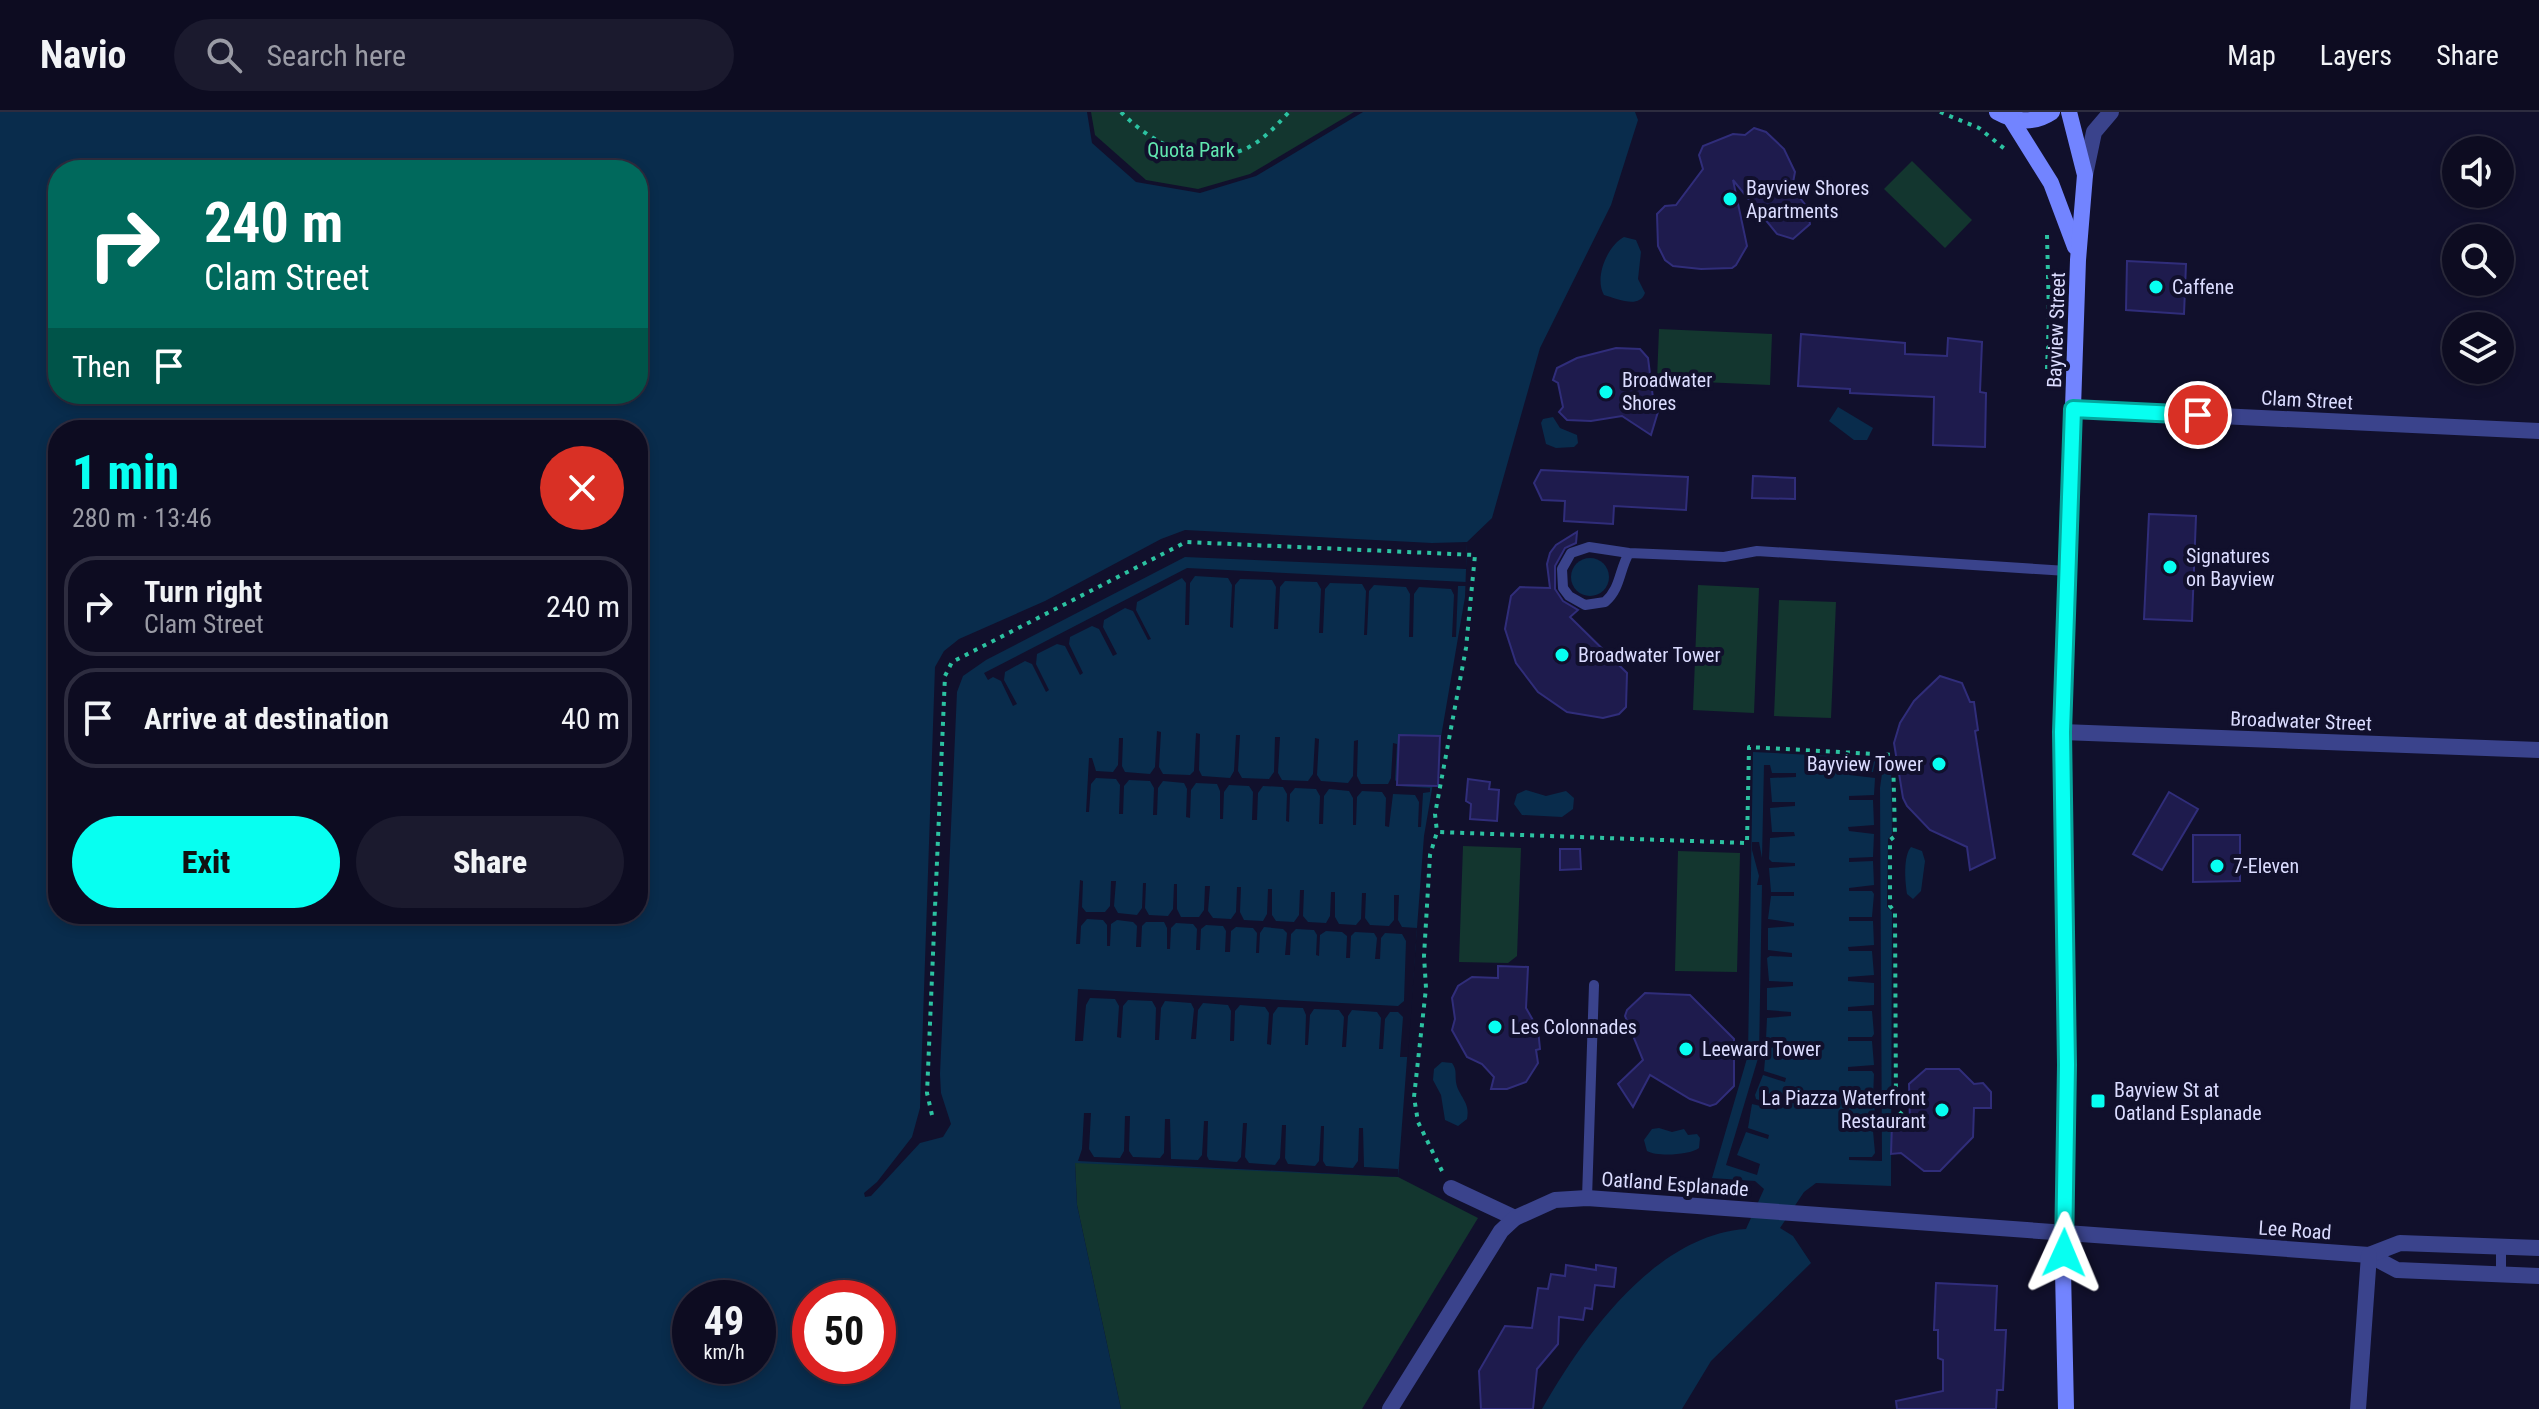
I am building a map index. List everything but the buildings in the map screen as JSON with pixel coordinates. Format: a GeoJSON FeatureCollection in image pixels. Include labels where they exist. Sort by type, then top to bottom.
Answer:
{"type":"FeatureCollection","features":[{"type":"Feature","properties":{"kind":"main road"},"geometry":{"type":"LineString","coordinates":[[2004,115],[2036,120],[2052,112]]}},
{"type":"Feature","properties":{"kind":"main road","name":"Bayview Street"},"geometry":{"type":"LineString","coordinates":[[2066,1409],[2064,1235],[2067,1050],[2062,732],[2078,260],[2085,175],[2069,112]]}},
{"type":"Feature","properties":{"kind":"main road","name":"Bayview Street"},"geometry":{"type":"LineString","coordinates":[[2004,115],[2051,183],[2067,221],[2078,260]]}},
{"type":"Feature","properties":{"kind":"street"},"geometry":{"type":"LineString","coordinates":[[2085,175],[2094,132],[2111,112]]}},
{"type":"Feature","properties":{"kind":"street","name":"Clam Street"},"geometry":{"type":"LineString","coordinates":[[2073,409],[2539,431]]}},
{"type":"Feature","properties":{"kind":"street","name":"Broadwater Street"},"geometry":{"type":"LineString","coordinates":[[2062,732],[2539,750]]}},
{"type":"Feature","properties":{"kind":"street"},"geometry":{"type":"LineString","coordinates":[[1451,1188],[1515,1218]]}},
{"type":"Feature","properties":{"kind":"street","name":"Oatland Esplanade"},"geometry":{"type":"LineString","coordinates":[[1390,1409],[1501,1231],[1515,1218],[1555,1200],[1587,1198],[1709,1206],[2064,1235]]}},
{"type":"Feature","properties":{"kind":"street","name":"Lee Road"},"geometry":{"type":"LineString","coordinates":[[2064,1235],[2369,1255]]}},
{"type":"Feature","properties":{"kind":"street"},"geometry":{"type":"LineString","coordinates":[[2369,1255],[2400,1243],[2539,1248]]}},
{"type":"Feature","properties":{"kind":"street"},"geometry":{"type":"LineString","coordinates":[[2369,1255],[2397,1270],[2539,1276]]}},
{"type":"Feature","properties":{"kind":"street"},"geometry":{"type":"LineString","coordinates":[[2358,1409],[2369,1255]]}},
{"type":"Feature","properties":{"kind":"lane"},"geometry":{"type":"LineString","coordinates":[[1629,553],[1623,563],[1618,587],[1605,602],[1585,605],[1569,596],[1563,588],[1562,569],[1565,561],[1580,549],[1589,547],[1629,553],[1724,557],[1757,551],[1866,556],[1929,564],[2067,571]]}},
{"type":"Feature","properties":{"kind":"lane"},"geometry":{"type":"LineString","coordinates":[[1587,1198],[1594,985]]}},
{"type":"Feature","properties":{"kind":"lane"},"geometry":{"type":"LineString","coordinates":[[2501,1247],[2501,1274]]}},
{"type":"Feature","properties":{"kind":"path"},"geometry":{"type":"LineString","coordinates":[[1121,112],[1141,132],[1171,149],[1204,156],[1240,151],[1267,135],[1289,112]]}},
{"type":"Feature","properties":{"kind":"path"},"geometry":{"type":"LineString","coordinates":[[1940,112],[1979,128],[2013,159]]}},
{"type":"Feature","properties":{"kind":"path"},"geometry":{"type":"LineString","coordinates":[[2046,224],[2049,293],[2047,369]]}},
{"type":"Feature","properties":{"kind":"path"},"geometry":{"type":"LineString","coordinates":[[932,1115],[927,1093],[944,692],[945,676],[952,662],[1186,542],[1475,555],[1466,648],[1435,814],[1437,832],[1430,855],[1424,956],[1426,988],[1414,1097],[1418,1122],[1451,1188]]}},
{"type":"Feature","properties":{"kind":"path"},"geometry":{"type":"LineString","coordinates":[[1437,832],[1747,843],[1749,747],[1893,755],[1895,836],[1890,840],[1890,906],[1895,912],[1896,1109],[1907,1119]]}},
{"type":"Feature","properties":{"kind":"green space","name":"Quota Park"},"geometry":{"type":"Polygon","coordinates":[[[1091,112],[1354,112],[1250,174],[1198,189],[1146,180],[1095,135],[1091,112]]]}},
{"type":"Feature","properties":{"kind":"green space"},"geometry":{"type":"Polygon","coordinates":[[[1912,161],[1972,220],[1945,248],[1884,189],[1912,161]]]}},
{"type":"Feature","properties":{"kind":"green space"},"geometry":{"type":"Polygon","coordinates":[[[1659,329],[1772,334],[1770,385],[1657,380],[1659,329]]]}},
{"type":"Feature","properties":{"kind":"green space"},"geometry":{"type":"Polygon","coordinates":[[[1698,585],[1759,588],[1754,713],[1693,710],[1698,585]]]}},
{"type":"Feature","properties":{"kind":"green space"},"geometry":{"type":"Polygon","coordinates":[[[1779,600],[1836,602],[1831,718],[1774,716],[1779,600]]]}},
{"type":"Feature","properties":{"kind":"green space"},"geometry":{"type":"Polygon","coordinates":[[[1463,846],[1521,848],[1517,956],[1508,963],[1459,962],[1463,846]]]}},
{"type":"Feature","properties":{"kind":"green space"},"geometry":{"type":"Polygon","coordinates":[[[1678,851],[1740,853],[1737,972],[1675,971],[1678,851]]]}},
{"type":"Feature","properties":{"kind":"green space"},"geometry":{"type":"Polygon","coordinates":[[[1075,1163],[1398,1177],[1478,1218],[1362,1409],[1121,1409],[1077,1205],[1075,1163]]]}},
{"type":"Feature","properties":{"kind":"water"},"geometry":{"type":"Polygon","coordinates":[[[0,112],[1087,112],[1092,143],[1136,182],[1200,193],[1256,176],[1363,112],[1635,112],[1638,120],[1611,205],[1540,348],[1492,518],[1467,542],[1465,597],[1424,836],[1398,1177],[1075,1163],[1077,1205],[1121,1409],[0,1409],[0,112]]]}},
{"type":"Feature","properties":{"kind":"water"},"geometry":{"type":"Polygon","coordinates":[[[1624,237],[1636,240],[1641,252],[1638,279],[1645,293],[1633,302],[1604,295],[1601,288],[1604,263],[1612,247],[1624,237]]]}},
{"type":"Feature","properties":{"kind":"water"},"geometry":{"type":"Polygon","coordinates":[[[1838,407],[1873,428],[1867,440],[1854,440],[1829,421],[1838,407]]]}},
{"type":"Feature","properties":{"kind":"water"},"geometry":{"type":"Polygon","coordinates":[[[1553,417],[1560,428],[1577,435],[1578,443],[1574,447],[1556,448],[1546,444],[1541,423],[1543,419],[1553,417]]]}},
{"type":"Feature","properties":{"kind":"water"},"geometry":{"type":"Polygon","coordinates":[[[1590,558],[1603,564],[1609,577],[1603,590],[1590,596],[1577,590],[1571,577],[1577,564],[1590,558]]]}},
{"type":"Feature","properties":{"kind":"water"},"geometry":{"type":"Polygon","coordinates":[[[1753,752],[1891,759],[1892,834],[1888,839],[1887,907],[1892,912],[1891,1186],[1816,1183],[1804,1192],[1780,1228],[1793,1236],[1811,1263],[1711,1361],[1682,1409],[1542,1409],[1578,1351],[1625,1294],[1652,1270],[1682,1250],[1713,1236],[1746,1229],[1764,1189],[1755,1181],[1712,1178],[1748,1055],[1753,752]]]}},
{"type":"Feature","properties":{"kind":"water"},"geometry":{"type":"Polygon","coordinates":[[[1526,790],[1546,796],[1566,791],[1574,798],[1573,809],[1562,817],[1522,815],[1514,804],[1517,794],[1526,790]]]}},
{"type":"Feature","properties":{"kind":"water"},"geometry":{"type":"Polygon","coordinates":[[[1911,847],[1922,851],[1925,861],[1921,891],[1913,899],[1907,894],[1905,876],[1911,847]]]}},
{"type":"Feature","properties":{"kind":"water"},"geometry":{"type":"Polygon","coordinates":[[[1442,1062],[1454,1065],[1457,1087],[1467,1108],[1467,1119],[1458,1126],[1445,1120],[1441,1095],[1433,1080],[1434,1069],[1442,1062]]]}},
{"type":"Feature","properties":{"kind":"water"},"geometry":{"type":"Polygon","coordinates":[[[1652,1129],[1672,1132],[1684,1129],[1688,1135],[1697,1134],[1700,1138],[1699,1148],[1673,1154],[1647,1151],[1644,1140],[1652,1129]]]}},
{"type":"Feature","properties":{"kind":"pier"},"geometry":{"type":"Polygon","coordinates":[[[1185,530],[1432,543],[1467,542],[1466,569],[1185,557],[986,660],[963,676],[957,692],[940,1074],[941,1093],[951,1124],[943,1137],[920,1143],[871,1196],[865,1197],[864,1193],[877,1182],[912,1137],[920,1108],[935,667],[944,651],[959,639],[1045,601],[1161,539],[1185,530]]]}},
{"type":"Feature","properties":{"kind":"pier"},"geometry":{"type":"Polygon","coordinates":[[[1187,568],[1466,582],[1466,586],[1458,586],[1456,637],[1452,637],[1454,595],[1451,589],[1419,587],[1414,594],[1413,637],[1409,637],[1410,594],[1406,587],[1374,585],[1369,591],[1367,635],[1364,635],[1366,591],[1362,584],[1330,583],[1325,589],[1323,633],[1319,633],[1321,589],[1317,582],[1285,581],[1280,587],[1278,629],[1274,629],[1276,587],[1272,580],[1240,579],[1235,585],[1233,628],[1230,627],[1232,585],[1228,578],[1195,576],[1190,583],[1189,625],[1185,625],[1186,583],[1182,578],[1137,602],[1136,610],[1151,639],[1148,640],[1133,611],[1125,608],[1104,620],[1103,627],[1117,654],[1113,656],[1099,629],[1092,626],[1070,637],[1069,644],[1083,673],[1080,675],[1065,646],[1057,644],[1037,654],[1036,664],[1049,690],[1046,692],[1032,664],[1025,661],[1005,672],[1004,680],[1017,704],[1013,706],[1001,681],[993,677],[988,680],[984,673],[1187,568]]]}},
{"type":"Feature","properties":{"kind":"pier"},"geometry":{"type":"Polygon","coordinates":[[[1157,731],[1161,732],[1159,767],[1163,774],[1190,775],[1194,771],[1196,733],[1200,734],[1199,770],[1202,776],[1230,778],[1234,771],[1236,735],[1240,735],[1238,771],[1242,778],[1269,779],[1274,772],[1275,737],[1280,737],[1278,773],[1282,780],[1308,781],[1313,774],[1315,738],[1319,739],[1317,775],[1321,781],[1348,783],[1353,776],[1354,741],[1358,740],[1357,776],[1361,784],[1388,784],[1393,743],[1397,744],[1395,780],[1400,786],[1430,788],[1430,792],[1423,793],[1421,827],[1418,827],[1419,802],[1415,795],[1393,794],[1389,827],[1385,826],[1386,798],[1382,792],[1362,791],[1357,797],[1356,825],[1353,825],[1353,798],[1349,791],[1329,789],[1324,796],[1323,824],[1319,824],[1320,796],[1316,789],[1295,788],[1290,794],[1289,822],[1286,821],[1287,794],[1283,787],[1263,786],[1258,793],[1257,820],[1252,820],[1253,792],[1249,786],[1229,785],[1224,792],[1223,819],[1220,819],[1217,784],[1196,783],[1191,790],[1190,818],[1186,817],[1187,789],[1184,783],[1163,781],[1158,788],[1157,815],[1153,815],[1154,788],[1150,781],[1129,780],[1124,786],[1123,814],[1119,814],[1120,785],[1116,779],[1096,778],[1091,784],[1089,812],[1086,812],[1089,758],[1092,758],[1096,771],[1113,772],[1118,765],[1119,738],[1123,738],[1122,766],[1125,772],[1150,774],[1155,767],[1157,731]]]}},
{"type":"Feature","properties":{"kind":"pier"},"geometry":{"type":"Polygon","coordinates":[[[1876,758],[1884,759],[1880,788],[1882,1161],[1849,1160],[1849,1157],[1872,1157],[1875,1153],[1873,1131],[1849,1131],[1849,1127],[1874,1125],[1875,1103],[1849,1101],[1849,1097],[1873,1097],[1874,1074],[1872,1071],[1848,1071],[1848,1067],[1874,1065],[1872,1041],[1848,1041],[1848,1037],[1872,1037],[1874,1034],[1872,1011],[1848,1011],[1848,1007],[1874,1005],[1874,983],[1848,981],[1848,977],[1874,975],[1872,951],[1849,951],[1848,947],[1874,945],[1873,921],[1849,921],[1849,917],[1872,917],[1872,891],[1849,891],[1849,888],[1874,885],[1873,861],[1849,862],[1849,858],[1873,857],[1874,834],[1849,831],[1848,827],[1874,825],[1873,800],[1849,800],[1849,796],[1874,795],[1875,778],[1849,775],[1849,771],[1873,772],[1876,758]]]}},
{"type":"Feature","properties":{"kind":"pier"},"geometry":{"type":"Polygon","coordinates":[[[1764,765],[1770,765],[1772,773],[1796,773],[1796,777],[1770,778],[1772,802],[1795,802],[1795,806],[1770,808],[1772,832],[1794,832],[1795,836],[1770,838],[1769,859],[1772,862],[1795,863],[1795,866],[1769,868],[1771,892],[1794,892],[1794,896],[1771,896],[1768,919],[1794,923],[1794,926],[1768,928],[1768,950],[1792,953],[1792,957],[1767,958],[1769,981],[1793,982],[1793,986],[1767,988],[1767,1010],[1791,1012],[1791,1016],[1767,1018],[1766,1039],[1792,1042],[1792,1046],[1766,1048],[1764,1071],[1786,1078],[1785,1082],[1763,1075],[1755,1095],[1756,1099],[1778,1106],[1777,1110],[1752,1104],[1748,1128],[1769,1135],[1768,1139],[1746,1132],[1737,1155],[1760,1164],[1757,1175],[1726,1165],[1759,1055],[1762,885],[1757,885],[1759,876],[1752,842],[1759,842],[1762,858],[1764,765]]]}},
{"type":"Feature","properties":{"kind":"pier"},"geometry":{"type":"Polygon","coordinates":[[[1080,880],[1083,881],[1082,907],[1086,912],[1105,912],[1110,906],[1111,881],[1116,881],[1114,906],[1118,913],[1137,915],[1142,908],[1143,883],[1146,883],[1145,908],[1149,915],[1168,916],[1173,909],[1174,884],[1177,884],[1177,909],[1181,917],[1199,917],[1204,910],[1205,886],[1210,886],[1208,911],[1213,918],[1231,919],[1236,912],[1237,887],[1241,887],[1240,912],[1244,920],[1263,921],[1267,914],[1268,889],[1272,889],[1272,915],[1276,921],[1294,922],[1299,915],[1300,890],[1304,890],[1303,916],[1308,922],[1326,923],[1330,916],[1331,892],[1335,892],[1335,917],[1339,924],[1356,925],[1361,919],[1362,893],[1366,893],[1365,918],[1370,925],[1389,926],[1394,920],[1394,895],[1399,895],[1398,920],[1402,927],[1417,928],[1408,1057],[1400,1057],[1403,1017],[1398,1012],[1390,1012],[1385,1019],[1383,1049],[1379,1049],[1381,1018],[1377,1012],[1352,1010],[1348,1016],[1346,1047],[1342,1047],[1344,1017],[1339,1010],[1314,1009],[1310,1015],[1308,1045],[1305,1045],[1306,1015],[1303,1008],[1278,1007],[1273,1014],[1271,1045],[1267,1044],[1269,1013],[1265,1007],[1240,1005],[1235,1011],[1234,1041],[1230,1041],[1231,1011],[1228,1005],[1203,1003],[1198,1010],[1196,1039],[1191,1039],[1194,1009],[1191,1003],[1165,1001],[1161,1008],[1159,1040],[1155,1040],[1156,1008],[1152,1001],[1128,1000],[1123,1006],[1121,1038],[1117,1037],[1119,1006],[1115,999],[1090,998],[1086,1005],[1083,1041],[1075,1041],[1078,989],[1398,1006],[1404,1001],[1406,941],[1402,934],[1385,933],[1381,938],[1380,959],[1375,959],[1377,938],[1374,933],[1355,932],[1351,936],[1350,958],[1346,958],[1347,936],[1342,932],[1326,931],[1320,935],[1319,956],[1316,955],[1317,935],[1314,930],[1296,929],[1291,934],[1290,955],[1285,955],[1287,933],[1283,929],[1264,927],[1260,933],[1259,953],[1256,953],[1257,933],[1253,928],[1236,927],[1231,931],[1230,952],[1225,952],[1226,931],[1223,926],[1206,925],[1201,929],[1200,950],[1196,950],[1197,929],[1193,924],[1176,923],[1171,928],[1170,949],[1167,949],[1164,922],[1146,922],[1142,926],[1141,947],[1136,947],[1137,926],[1133,922],[1117,920],[1111,924],[1110,946],[1107,946],[1107,925],[1103,920],[1087,919],[1081,926],[1080,944],[1076,944],[1080,880]]]}},
{"type":"Feature","properties":{"kind":"pier"},"geometry":{"type":"Polygon","coordinates":[[[1084,1113],[1091,1113],[1089,1149],[1094,1157],[1120,1158],[1124,1151],[1125,1116],[1130,1116],[1129,1151],[1133,1157],[1160,1158],[1164,1153],[1165,1119],[1170,1119],[1171,1159],[1198,1160],[1202,1155],[1204,1121],[1208,1121],[1209,1160],[1237,1162],[1241,1157],[1243,1123],[1247,1123],[1245,1157],[1249,1163],[1275,1165],[1280,1158],[1282,1125],[1286,1125],[1285,1158],[1288,1164],[1315,1166],[1319,1161],[1321,1126],[1324,1126],[1323,1161],[1326,1166],[1353,1168],[1358,1161],[1359,1128],[1363,1128],[1364,1167],[1398,1169],[1398,1177],[1078,1161],[1082,1149],[1084,1113]]]}},
{"type":"Feature","properties":{"kind":"place","name":"Bayview Shores Apartments"},"geometry":{"type":"Point","coordinates":[1730,199]}},
{"type":"Feature","properties":{"kind":"place","name":"Caffene"},"geometry":{"type":"Point","coordinates":[2156,287]}},
{"type":"Feature","properties":{"kind":"place","name":"Broadwater Shores"},"geometry":{"type":"Point","coordinates":[1606,392]}},
{"type":"Feature","properties":{"kind":"place","name":"Signatures on Bayview"},"geometry":{"type":"Point","coordinates":[2170,567]}},
{"type":"Feature","properties":{"kind":"place","name":"Broadwater Tower"},"geometry":{"type":"Point","coordinates":[1562,655]}},
{"type":"Feature","properties":{"kind":"place","name":"Bayview Tower"},"geometry":{"type":"Point","coordinates":[1939,764]}},
{"type":"Feature","properties":{"kind":"place","name":"7-Eleven"},"geometry":{"type":"Point","coordinates":[2217,866]}},
{"type":"Feature","properties":{"kind":"place","name":"Les Colonnades"},"geometry":{"type":"Point","coordinates":[1495,1027]}},
{"type":"Feature","properties":{"kind":"place","name":"Leeward Tower"},"geometry":{"type":"Point","coordinates":[1686,1049]}},
{"type":"Feature","properties":{"kind":"place","name":"Bayview St at Oatland Esplanade"},"geometry":{"type":"Point","coordinates":[2098,1101]}},
{"type":"Feature","properties":{"kind":"place","name":"La Piazza Waterfront Restaurant"},"geometry":{"type":"Point","coordinates":[1942,1110]}},
{"type":"Feature","properties":{"kind":"route"},"geometry":{"type":"LineString","coordinates":[[2064,1253],[2067,1065],[2062,732],[2073,409],[2198,415]]}}]}
